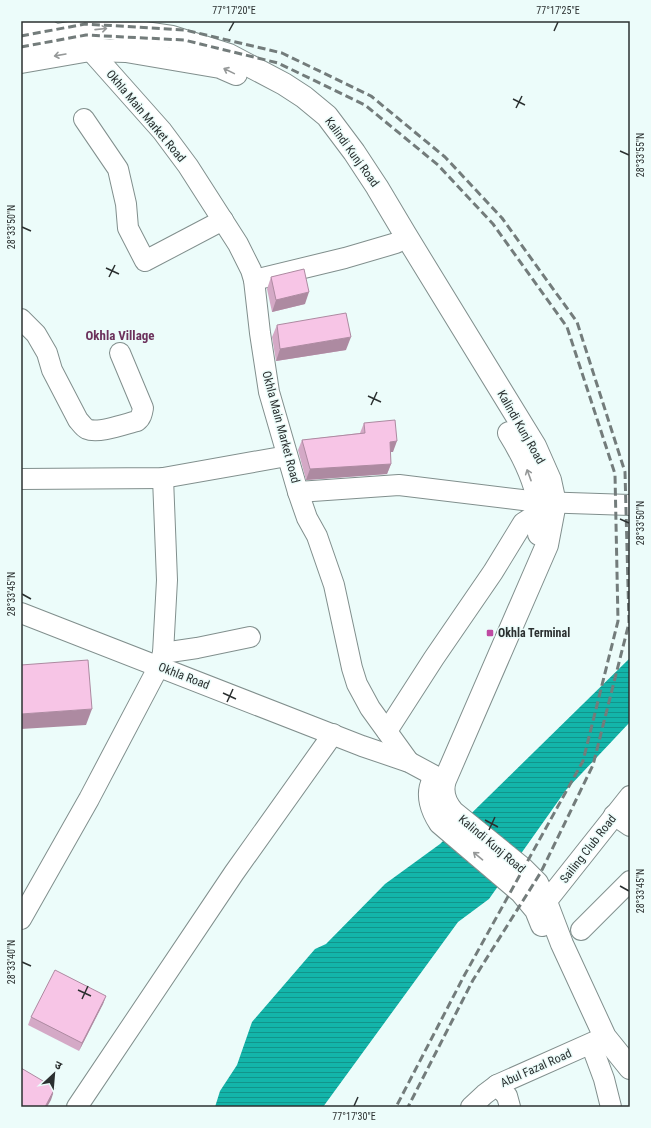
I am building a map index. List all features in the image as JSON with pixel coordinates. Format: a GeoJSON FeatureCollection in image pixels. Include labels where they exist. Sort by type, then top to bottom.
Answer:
{"type":"FeatureCollection","features":[{"type":"Feature","properties":{"kind":"main road","name":"Kalindi Kunj Road"},"geometry":{"type":"LineString","coordinates":[[21,41],[129,26],[172,37],[229,55],[284,84],[304,97],[327,116],[354,152],[377,187],[534,446],[550,480],[540,531],[531,559],[431,785],[430,796],[434,815],[447,818],[515,874],[537,882],[562,944],[567,969]]}},
{"type":"Feature","properties":{"kind":"main road","name":"Kalindi Kunj Road"},"geometry":{"type":"LineString","coordinates":[[21,62],[90,50],[126,51],[220,67],[283,95],[318,127],[354,175],[522,454],[545,506],[547,545],[444,783],[443,788],[447,818]]}},
{"type":"Feature","properties":{"kind":"main road","name":"Kalindi Kunj Road"},"geometry":{"type":"LineString","coordinates":[[515,874],[521,892],[536,910],[567,969],[598,1040]]}},
{"type":"Feature","properties":{"kind":"main road"},"geometry":{"type":"LineString","coordinates":[[598,1040],[630,1068]]}},
{"type":"Feature","properties":{"kind":"main road"},"geometry":{"type":"LineString","coordinates":[[598,1040],[630,1083]]}},
{"type":"Feature","properties":{"kind":"street"},"geometry":{"type":"LineString","coordinates":[[21,22],[35,24],[57,35]]}},
{"type":"Feature","properties":{"kind":"street","name":"Okhla Main Market Road"},"geometry":{"type":"LineString","coordinates":[[90,50],[162,131],[188,166],[223,220],[247,261],[254,280],[260,334],[269,392],[298,492],[307,518],[317,536],[334,585],[352,668],[357,684],[370,708],[409,762]]}},
{"type":"Feature","properties":{"kind":"street"},"geometry":{"type":"LineString","coordinates":[[84,119],[118,169],[126,204],[128,228],[145,261],[223,220]]}},
{"type":"Feature","properties":{"kind":"street"},"geometry":{"type":"LineString","coordinates":[[254,280],[344,258],[396,243]]}},
{"type":"Feature","properties":{"kind":"street"},"geometry":{"type":"LineString","coordinates":[[21,319],[36,334],[47,353],[52,370],[78,420],[82,425],[89,429],[97,430],[137,421],[141,416],[143,408],[120,353]]}},
{"type":"Feature","properties":{"kind":"street"},"geometry":{"type":"LineString","coordinates":[[21,479],[162,478],[287,456]]}},
{"type":"Feature","properties":{"kind":"street"},"geometry":{"type":"LineString","coordinates":[[21,919],[89,799],[161,659],[167,580],[162,478]]}},
{"type":"Feature","properties":{"kind":"street"},"geometry":{"type":"LineString","coordinates":[[298,492],[399,485],[545,506],[585,504],[630,505]]}},
{"type":"Feature","properties":{"kind":"street"},"geometry":{"type":"LineString","coordinates":[[387,731],[438,652],[504,556],[523,523],[545,506]]}},
{"type":"Feature","properties":{"kind":"street","name":"Okhla Road"},"geometry":{"type":"LineString","coordinates":[[21,613],[161,659],[333,734],[409,762],[435,776]]}},
{"type":"Feature","properties":{"kind":"street"},"geometry":{"type":"LineString","coordinates":[[161,659],[197,648],[250,637]]}},
{"type":"Feature","properties":{"kind":"street"},"geometry":{"type":"LineString","coordinates":[[77,1107],[234,873],[333,734]]}},
{"type":"Feature","properties":{"kind":"street","name":"Sailing Club Road"},"geometry":{"type":"LineString","coordinates":[[546,902],[622,820],[630,796]]}},
{"type":"Feature","properties":{"kind":"street"},"geometry":{"type":"LineString","coordinates":[[581,930],[630,881]]}},
{"type":"Feature","properties":{"kind":"street"},"geometry":{"type":"LineString","coordinates":[[598,1040],[604,1079],[611,1107]]}},
{"type":"Feature","properties":{"kind":"street","name":"Abul Fazal Road"},"geometry":{"type":"LineString","coordinates":[[471,1107],[497,1085],[598,1040]]}},
{"type":"Feature","properties":{"kind":"street"},"geometry":{"type":"LineString","coordinates":[[497,1085],[507,1096],[510,1107]]}},
{"type":"Feature","properties":{"kind":"water"},"geometry":{"type":"Polygon","coordinates":[[[630,658],[630,722],[566,790],[489,899],[458,922],[323,1107],[215,1107],[220,1091],[237,1065],[252,1022],[315,949],[326,944],[385,884],[440,844],[630,658]]]}},
{"type":"Feature","properties":{"kind":"building"},"geometry":{"type":"Polygon","coordinates":[[[304,269],[309,292],[276,300],[271,277],[304,269]]]}},
{"type":"Feature","properties":{"kind":"building"},"geometry":{"type":"Polygon","coordinates":[[[346,313],[351,337],[280,349],[277,325],[346,313]]]}},
{"type":"Feature","properties":{"kind":"building"},"geometry":{"type":"Polygon","coordinates":[[[395,420],[397,441],[390,442],[391,464],[310,469],[302,440],[365,433],[364,423],[395,420]]]}},
{"type":"Feature","properties":{"kind":"building"},"geometry":{"type":"Polygon","coordinates":[[[88,660],[92,709],[21,714],[21,665],[88,660]]]}},
{"type":"Feature","properties":{"kind":"building"},"geometry":{"type":"Polygon","coordinates":[[[55,970],[106,996],[82,1043],[31,1017],[55,970]]]}},
{"type":"Feature","properties":{"kind":"building"},"geometry":{"type":"Polygon","coordinates":[[[21,1068],[55,1088],[45,1107],[21,1107],[21,1068]]]}},
{"type":"Feature","properties":{"kind":"railway"},"geometry":{"type":"LineString","coordinates":[[21,36],[85,24],[185,30],[282,53],[371,96],[445,157],[502,218],[577,322],[625,472],[629,623],[593,765],[541,872],[473,980],[408,1107]]}},
{"type":"Feature","properties":{"kind":"railway"},"geometry":{"type":"LineString","coordinates":[[21,47],[86,35],[184,40],[278,63],[365,105],[438,165],[493,224],[567,327],[615,474],[618,621],[583,761],[464,976],[396,1107]]}},
{"type":"Feature","properties":{"kind":"place","name":"Okhla Terminal"},"geometry":{"type":"Point","coordinates":[490,633]}},
{"type":"Feature","properties":{"kind":"district","name":"Okhla Village"},"geometry":{"type":"Point","coordinates":[120,335]}}]}
